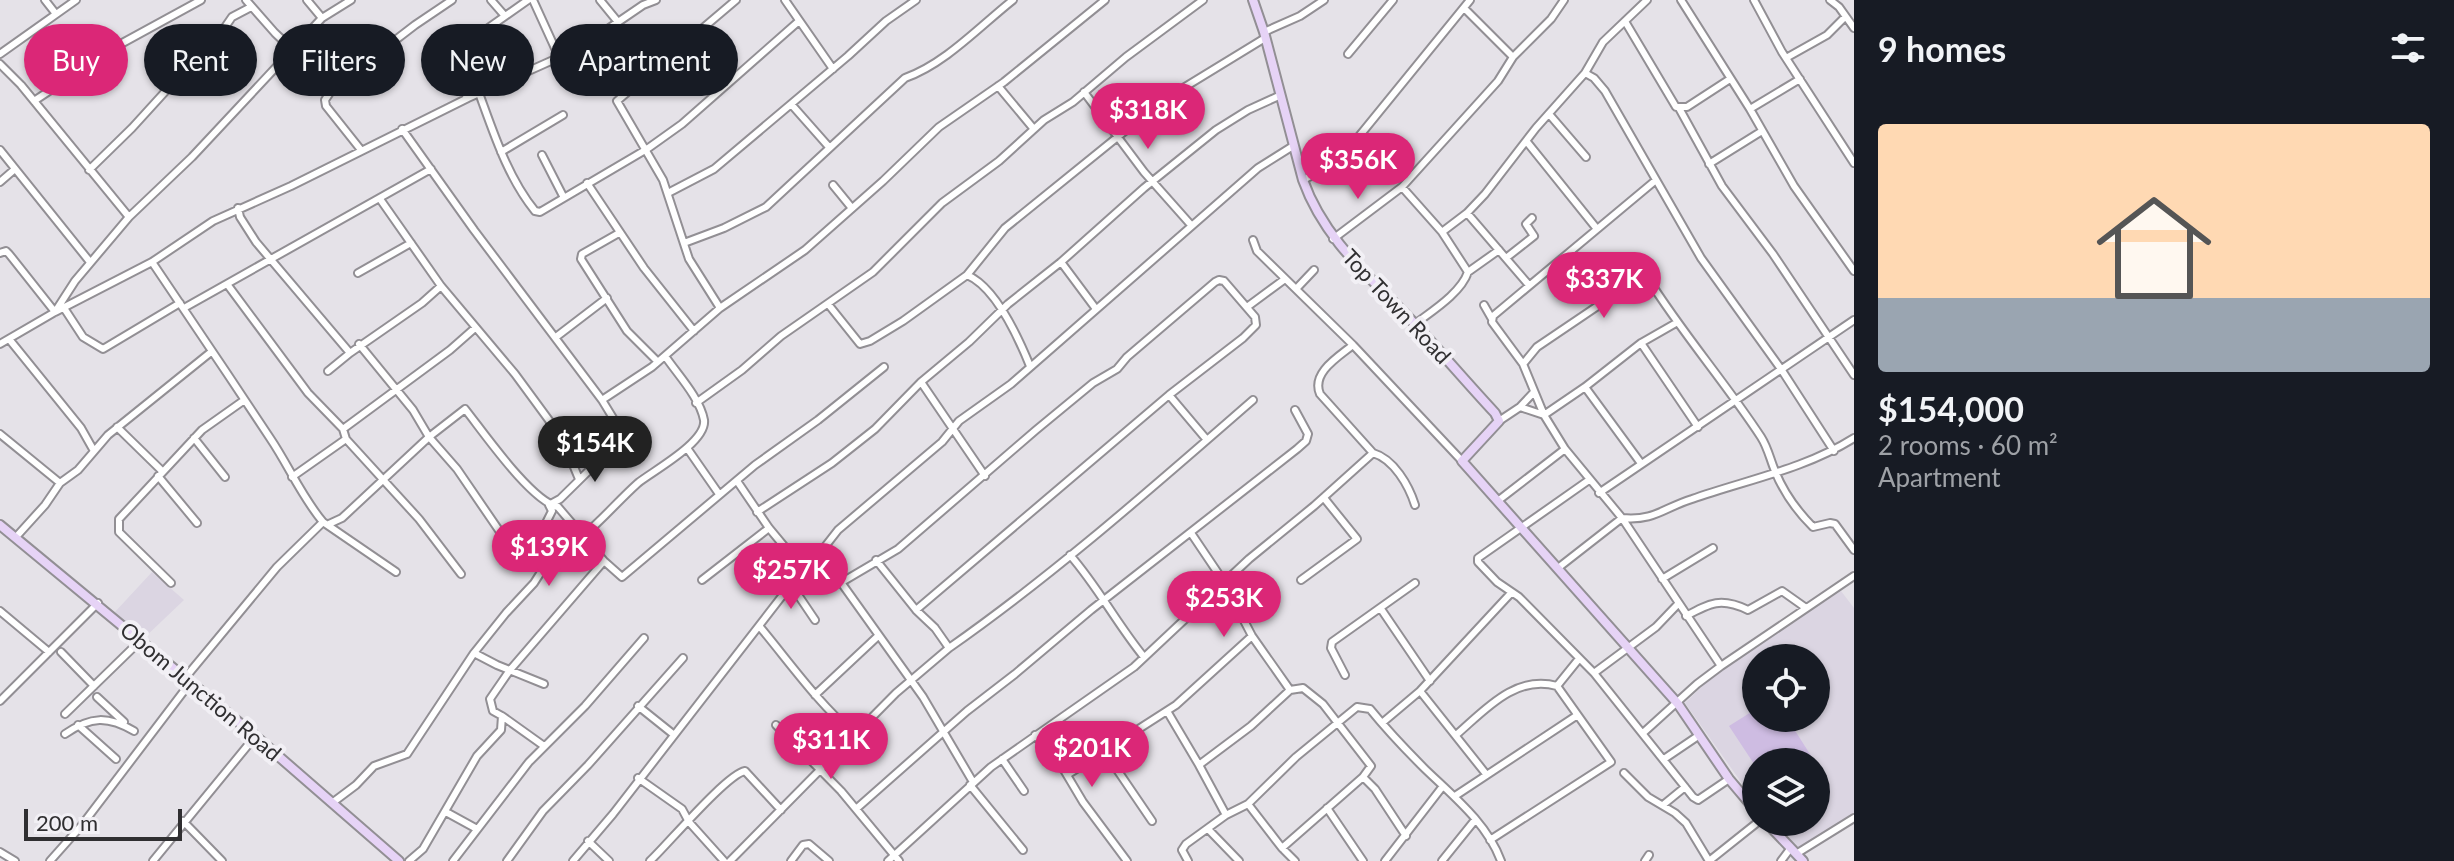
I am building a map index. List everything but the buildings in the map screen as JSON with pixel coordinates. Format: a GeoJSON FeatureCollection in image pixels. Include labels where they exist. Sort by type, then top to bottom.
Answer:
{"type":"FeatureCollection","features":[{"type":"Feature","properties":{"kind":"street"},"geometry":{"type":"LineString","coordinates":[[45,0],[56,14]]}},
{"type":"Feature","properties":{"kind":"street"},"geometry":{"type":"LineString","coordinates":[[0,54],[76,0]]}},
{"type":"Feature","properties":{"kind":"street"},"geometry":{"type":"LineString","coordinates":[[34,101],[117,46],[201,0]]}},
{"type":"Feature","properties":{"kind":"street"},"geometry":{"type":"LineString","coordinates":[[246,0],[273,30]]}},
{"type":"Feature","properties":{"kind":"street"},"geometry":{"type":"LineString","coordinates":[[307,0],[322,18]]}},
{"type":"Feature","properties":{"kind":"street"},"geometry":{"type":"LineString","coordinates":[[316,24],[351,0]]}},
{"type":"Feature","properties":{"kind":"street"},"geometry":{"type":"LineString","coordinates":[[405,33],[452,0]]}},
{"type":"Feature","properties":{"kind":"street"},"geometry":{"type":"LineString","coordinates":[[491,0],[505,16]]}},
{"type":"Feature","properties":{"kind":"street"},"geometry":{"type":"LineString","coordinates":[[468,98],[449,72],[450,64],[505,16],[531,0],[550,39]]}},
{"type":"Feature","properties":{"kind":"street"},"geometry":{"type":"LineString","coordinates":[[600,0],[618,22]]}},
{"type":"Feature","properties":{"kind":"street"},"geometry":{"type":"LineString","coordinates":[[615,24],[656,0]]}},
{"type":"Feature","properties":{"kind":"street"},"geometry":{"type":"LineString","coordinates":[[720,308],[695,270],[668,193],[647,149],[617,101],[736,0]]}},
{"type":"Feature","properties":{"kind":"street"},"geometry":{"type":"LineString","coordinates":[[785,0],[833,69]]}},
{"type":"Feature","properties":{"kind":"street"},"geometry":{"type":"LineString","coordinates":[[668,193],[714,169],[886,21],[916,0]]}},
{"type":"Feature","properties":{"kind":"street"},"geometry":{"type":"LineString","coordinates":[[684,243],[766,207],[905,78],[943,57],[1013,0]]}},
{"type":"Feature","properties":{"kind":"street"},"geometry":{"type":"LineString","coordinates":[[602,400],[658,362],[720,308],[798,256],[939,127],[998,86],[1105,0]]}},
{"type":"Feature","properties":{"kind":"street"},"geometry":{"type":"LineString","coordinates":[[696,403],[742,370],[781,336],[873,272],[942,203],[999,161],[1033,128],[1203,0]]}},
{"type":"Feature","properties":{"kind":"street","name":"Top Town Road"},"geometry":{"type":"LineString","coordinates":[[1253,0],[1303,180],[1333,239],[1415,324],[1499,421]]}},
{"type":"Feature","properties":{"kind":"street"},"geometry":{"type":"LineString","coordinates":[[828,304],[860,344],[903,321],[967,275],[1005,228],[1118,136],[1189,83],[1324,0]]}},
{"type":"Feature","properties":{"kind":"street"},"geometry":{"type":"LineString","coordinates":[[1348,54],[1393,0]]}},
{"type":"Feature","properties":{"kind":"street"},"geometry":{"type":"LineString","coordinates":[[1303,180],[1343,156],[1470,0]]}},
{"type":"Feature","properties":{"kind":"street"},"geometry":{"type":"LineString","coordinates":[[1333,239],[1402,187],[1498,81],[1513,57],[1551,19],[1564,0]]}},
{"type":"Feature","properties":{"kind":"street"},"geometry":{"type":"LineString","coordinates":[[1442,232],[1467,213],[1493,186],[1585,73],[1603,42],[1647,0]]}},
{"type":"Feature","properties":{"kind":"street"},"geometry":{"type":"LineString","coordinates":[[1681,0],[1794,186],[1854,271]]}},
{"type":"Feature","properties":{"kind":"street"},"geometry":{"type":"LineString","coordinates":[[1830,0],[1854,28]]}},
{"type":"Feature","properties":{"kind":"street"},"geometry":{"type":"LineString","coordinates":[[1757,1],[1786,58],[1854,163]]}},
{"type":"Feature","properties":{"kind":"street"},"geometry":{"type":"LineString","coordinates":[[89,170],[210,49],[232,17],[251,7]]}},
{"type":"Feature","properties":{"kind":"street"},"geometry":{"type":"LineString","coordinates":[[1464,8],[1513,57]]}},
{"type":"Feature","properties":{"kind":"street"},"geometry":{"type":"LineString","coordinates":[[1786,58],[1827,35],[1845,17]]}},
{"type":"Feature","properties":{"kind":"street"},"geometry":{"type":"LineString","coordinates":[[480,96],[501,152],[535,211],[540,212],[647,149],[700,110],[799,21]]}},
{"type":"Feature","properties":{"kind":"street"},"geometry":{"type":"LineString","coordinates":[[1626,23],[1674,105],[1679,108],[1709,164],[1854,375]]}},
{"type":"Feature","properties":{"kind":"street"},"geometry":{"type":"LineString","coordinates":[[0,64],[129,217]]}},
{"type":"Feature","properties":{"kind":"street"},"geometry":{"type":"LineString","coordinates":[[55,312],[90,262],[129,217],[192,157],[273,70]]}},
{"type":"Feature","properties":{"kind":"street"},"geometry":{"type":"LineString","coordinates":[[1585,73],[1605,91],[1701,258],[1781,369],[1834,451]]}},
{"type":"Feature","properties":{"kind":"street"},"geometry":{"type":"LineString","coordinates":[[1679,108],[1687,107],[1730,79]]}},
{"type":"Feature","properties":{"kind":"street"},"geometry":{"type":"LineString","coordinates":[[1750,109],[1800,79]]}},
{"type":"Feature","properties":{"kind":"street"},"geometry":{"type":"LineString","coordinates":[[998,86],[1033,128]]}},
{"type":"Feature","properties":{"kind":"street"},"geometry":{"type":"LineString","coordinates":[[1084,92],[1153,182],[1191,225]]}},
{"type":"Feature","properties":{"kind":"street"},"geometry":{"type":"LineString","coordinates":[[757,512],[832,463],[875,429],[921,382],[1001,310],[1216,130],[1248,110],[1281,95]]}},
{"type":"Feature","properties":{"kind":"street"},"geometry":{"type":"LineString","coordinates":[[328,96],[326,106],[361,150]]}},
{"type":"Feature","properties":{"kind":"street"},"geometry":{"type":"LineString","coordinates":[[0,344],[152,262],[213,221],[472,96]]}},
{"type":"Feature","properties":{"kind":"street"},"geometry":{"type":"LineString","coordinates":[[791,104],[829,147]]}},
{"type":"Feature","properties":{"kind":"street"},"geometry":{"type":"LineString","coordinates":[[1549,114],[1586,157]]}},
{"type":"Feature","properties":{"kind":"street"},"geometry":{"type":"LineString","coordinates":[[501,152],[563,115]]}},
{"type":"Feature","properties":{"kind":"street"},"geometry":{"type":"LineString","coordinates":[[402,129],[602,400],[624,436],[560,499],[549,505]]}},
{"type":"Feature","properties":{"kind":"street"},"geometry":{"type":"LineString","coordinates":[[1709,164],[1762,131]]}},
{"type":"Feature","properties":{"kind":"street"},"geometry":{"type":"LineString","coordinates":[[1527,142],[1597,229]]}},
{"type":"Feature","properties":{"kind":"street"},"geometry":{"type":"LineString","coordinates":[[573,861],[803,569],[838,530],[942,442],[951,429],[1030,366],[1258,168],[1293,146]]}},
{"type":"Feature","properties":{"kind":"street"},"geometry":{"type":"LineString","coordinates":[[0,150],[90,262]]}},
{"type":"Feature","properties":{"kind":"street"},"geometry":{"type":"LineString","coordinates":[[542,155],[563,196]]}},
{"type":"Feature","properties":{"kind":"street"},"geometry":{"type":"LineString","coordinates":[[0,182],[15,169]]}},
{"type":"Feature","properties":{"kind":"street"},"geometry":{"type":"LineString","coordinates":[[64,308],[83,337],[103,349],[227,284],[431,169]]}},
{"type":"Feature","properties":{"kind":"street"},"geometry":{"type":"LineString","coordinates":[[1492,319],[1528,284],[1656,180]]}},
{"type":"Feature","properties":{"kind":"street"},"geometry":{"type":"LineString","coordinates":[[587,183],[619,233],[694,331]]}},
{"type":"Feature","properties":{"kind":"street"},"geometry":{"type":"LineString","coordinates":[[833,185],[851,207]]}},
{"type":"Feature","properties":{"kind":"street"},"geometry":{"type":"LineString","coordinates":[[1402,187],[1442,232],[1468,272]]}},
{"type":"Feature","properties":{"kind":"street"},"geometry":{"type":"LineString","coordinates":[[380,199],[441,286],[515,374],[562,438],[579,479]]}},
{"type":"Feature","properties":{"kind":"street"},"geometry":{"type":"LineString","coordinates":[[238,208],[240,217],[256,242],[350,353]]}},
{"type":"Feature","properties":{"kind":"street"},"geometry":{"type":"LineString","coordinates":[[1467,213],[1528,284]]}},
{"type":"Feature","properties":{"kind":"street"},"geometry":{"type":"LineString","coordinates":[[1506,258],[1534,236],[1526,224],[1532,218]]}},
{"type":"Feature","properties":{"kind":"street"},"geometry":{"type":"LineString","coordinates":[[619,233],[581,256],[627,331],[658,362]]}},
{"type":"Feature","properties":{"kind":"street"},"geometry":{"type":"LineString","coordinates":[[1253,240],[1257,251],[1353,345],[1499,500],[1629,647],[1678,704],[1742,794]]}},
{"type":"Feature","properties":{"kind":"street"},"geometry":{"type":"LineString","coordinates":[[358,273],[411,243]]}},
{"type":"Feature","properties":{"kind":"street"},"geometry":{"type":"LineString","coordinates":[[1415,324],[1451,294],[1468,272],[1499,250]]}},
{"type":"Feature","properties":{"kind":"street"},"geometry":{"type":"LineString","coordinates":[[0,253],[6,251],[9,254],[55,312]]}},
{"type":"Feature","properties":{"kind":"street"},"geometry":{"type":"LineString","coordinates":[[152,262],[271,440],[302,495],[326,523],[396,572]]}},
{"type":"Feature","properties":{"kind":"street"},"geometry":{"type":"LineString","coordinates":[[1061,262],[1096,309]]}},
{"type":"Feature","properties":{"kind":"street"},"geometry":{"type":"LineString","coordinates":[[1296,289],[1314,270]]}},
{"type":"Feature","properties":{"kind":"street"},"geometry":{"type":"LineString","coordinates":[[967,275],[980,282],[1001,310],[1018,336],[1030,366]]}},
{"type":"Feature","properties":{"kind":"street"},"geometry":{"type":"LineString","coordinates":[[1523,364],[1537,347],[1642,276],[1647,277],[1676,323],[1736,399],[1768,448],[1776,473],[1807,522],[1813,527],[1835,524],[1854,550]]}},
{"type":"Feature","properties":{"kind":"street"},"geometry":{"type":"LineString","coordinates":[[1247,307],[1285,279]]}},
{"type":"Feature","properties":{"kind":"street"},"geometry":{"type":"LineString","coordinates":[[842,582],[898,549],[1093,383],[1117,369],[1215,282],[1224,281],[1256,320],[1253,329],[1169,395],[916,610]]}},
{"type":"Feature","properties":{"kind":"street"},"geometry":{"type":"LineString","coordinates":[[227,284],[308,393],[343,429],[346,439],[419,519],[461,574]]}},
{"type":"Feature","properties":{"kind":"street"},"geometry":{"type":"LineString","coordinates":[[328,371],[359,344],[367,342],[441,286]]}},
{"type":"Feature","properties":{"kind":"street"},"geometry":{"type":"LineString","coordinates":[[556,337],[607,298]]}},
{"type":"Feature","properties":{"kind":"street"},"geometry":{"type":"LineString","coordinates":[[1484,305],[1498,332],[1523,364],[1544,415],[1565,449],[1622,518],[1721,666]]}},
{"type":"Feature","properties":{"kind":"street"},"geometry":{"type":"LineString","coordinates":[[1599,493],[1640,462],[1698,427],[1854,320]]}},
{"type":"Feature","properties":{"kind":"street"},"geometry":{"type":"LineString","coordinates":[[1544,415],[1641,343],[1676,323]]}},
{"type":"Feature","properties":{"kind":"street"},"geometry":{"type":"LineString","coordinates":[[343,429],[475,328]]}},
{"type":"Feature","properties":{"kind":"street"},"geometry":{"type":"LineString","coordinates":[[9,339],[81,428],[94,451]]}},
{"type":"Feature","properties":{"kind":"street"},"geometry":{"type":"LineString","coordinates":[[1641,343],[1698,427]]}},
{"type":"Feature","properties":{"kind":"street"},"geometry":{"type":"LineString","coordinates":[[332,803],[374,766],[407,754],[474,653],[539,577],[541,568],[509,545],[457,469],[359,344]]}},
{"type":"Feature","properties":{"kind":"street"},"geometry":{"type":"LineString","coordinates":[[1353,345],[1323,372],[1317,388],[1373,453],[1381,455],[1406,483],[1415,505]]}},
{"type":"Feature","properties":{"kind":"street"},"geometry":{"type":"LineString","coordinates":[[16,537],[60,483],[78,470],[117,427],[211,352]]}},
{"type":"Feature","properties":{"kind":"street"},"geometry":{"type":"LineString","coordinates":[[584,535],[637,484],[687,448],[704,425],[696,403],[665,356]]}},
{"type":"Feature","properties":{"kind":"street"},"geometry":{"type":"LineString","coordinates":[[549,505],[558,507],[604,561],[622,577],[719,494],[884,367]]}},
{"type":"Feature","properties":{"kind":"street"},"geometry":{"type":"LineString","coordinates":[[921,382],[985,476]]}},
{"type":"Feature","properties":{"kind":"street"},"geometry":{"type":"LineString","coordinates":[[1585,387],[1640,462]]}},
{"type":"Feature","properties":{"kind":"street"},"geometry":{"type":"LineString","coordinates":[[1462,461],[1499,421],[1520,407],[1534,392]]}},
{"type":"Feature","properties":{"kind":"street"},"geometry":{"type":"LineString","coordinates":[[1169,395],[1207,440]]}},
{"type":"Feature","properties":{"kind":"street"},"geometry":{"type":"LineString","coordinates":[[638,778],[675,803],[727,861],[910,680],[997,615],[1168,476],[1253,400]]}},
{"type":"Feature","properties":{"kind":"street"},"geometry":{"type":"LineString","coordinates":[[171,583],[119,532],[119,519],[194,438],[212,421],[243,401]]}},
{"type":"Feature","properties":{"kind":"street"},"geometry":{"type":"LineString","coordinates":[[1520,407],[1544,415]]}},
{"type":"Feature","properties":{"kind":"street"},"geometry":{"type":"LineString","coordinates":[[50,861],[82,825],[277,567],[326,523],[342,518],[429,437],[465,409],[527,487],[552,511],[529,557]]}},
{"type":"Feature","properties":{"kind":"street"},"geometry":{"type":"LineString","coordinates":[[856,809],[944,731],[1104,600],[1306,441],[1307,428],[1295,410]]}},
{"type":"Feature","properties":{"kind":"street"},"geometry":{"type":"LineString","coordinates":[[117,427],[160,474],[197,523]]}},
{"type":"Feature","properties":{"kind":"street"},"geometry":{"type":"LineString","coordinates":[[0,434],[60,483]]}},
{"type":"Feature","properties":{"kind":"street"},"geometry":{"type":"LineString","coordinates":[[194,438],[225,477]]}},
{"type":"Feature","properties":{"kind":"street"},"geometry":{"type":"LineString","coordinates":[[1558,568],[1622,518],[1644,520],[1689,499],[1776,473],[1834,451],[1854,438]]}},
{"type":"Feature","properties":{"kind":"street"},"geometry":{"type":"LineString","coordinates":[[292,477],[346,439]]}},
{"type":"Feature","properties":{"kind":"street"},"geometry":{"type":"LineString","coordinates":[[687,448],[719,494]]}},
{"type":"Feature","properties":{"kind":"street"},"geometry":{"type":"LineString","coordinates":[[1499,500],[1565,449]]}},
{"type":"Feature","properties":{"kind":"street"},"geometry":{"type":"LineString","coordinates":[[888,861],[897,858],[1002,759],[1112,684],[1373,453]]}},
{"type":"Feature","properties":{"kind":"street"},"geometry":{"type":"LineString","coordinates":[[1589,480],[1478,558],[1481,567],[1519,597],[1594,673],[1698,800],[1729,779]]}},
{"type":"Feature","properties":{"kind":"street"},"geometry":{"type":"LineString","coordinates":[[737,481],[757,512],[803,569]]}},
{"type":"Feature","properties":{"kind":"street"},"geometry":{"type":"LineString","coordinates":[[1301,580],[1357,539],[1324,498]]}},
{"type":"Feature","properties":{"kind":"street","name":"Obom Junction Road"},"geometry":{"type":"LineString","coordinates":[[0,525],[98,603],[399,861]]}},
{"type":"Feature","properties":{"kind":"street"},"geometry":{"type":"LineString","coordinates":[[702,580],[769,528]]}},
{"type":"Feature","properties":{"kind":"street"},"geometry":{"type":"LineString","coordinates":[[1191,533],[1224,582],[1252,636],[1290,690]]}},
{"type":"Feature","properties":{"kind":"street"},"geometry":{"type":"LineString","coordinates":[[1662,579],[1713,548]]}},
{"type":"Feature","properties":{"kind":"street"},"geometry":{"type":"LineString","coordinates":[[820,553],[944,731],[972,784],[1023,850]]}},
{"type":"Feature","properties":{"kind":"street"},"geometry":{"type":"LineString","coordinates":[[1070,555],[1144,657]]}},
{"type":"Feature","properties":{"kind":"street"},"geometry":{"type":"LineString","coordinates":[[876,560],[949,648]]}},
{"type":"Feature","properties":{"kind":"street"},"geometry":{"type":"LineString","coordinates":[[544,746],[493,711],[489,703],[510,670],[604,561]]}},
{"type":"Feature","properties":{"kind":"street"},"geometry":{"type":"LineString","coordinates":[[1643,733],[1721,666],[1854,576]]}},
{"type":"Feature","properties":{"kind":"street"},"geometry":{"type":"LineString","coordinates":[[1345,675],[1330,645],[1415,583]]}},
{"type":"Feature","properties":{"kind":"street"},"geometry":{"type":"LineString","coordinates":[[792,586],[815,620]]}},
{"type":"Feature","properties":{"kind":"street"},"geometry":{"type":"LineString","coordinates":[[1686,616],[1711,602],[1739,605],[1748,610],[1782,591],[1806,608]]}},
{"type":"Feature","properties":{"kind":"street"},"geometry":{"type":"LineString","coordinates":[[1382,723],[1430,681],[1511,593]]}},
{"type":"Feature","properties":{"kind":"street"},"geometry":{"type":"LineString","coordinates":[[0,701],[98,603]]}},
{"type":"Feature","properties":{"kind":"street"},"geometry":{"type":"LineString","coordinates":[[1594,673],[1678,604]]}},
{"type":"Feature","properties":{"kind":"street"},"geometry":{"type":"LineString","coordinates":[[1381,609],[1430,681]]}},
{"type":"Feature","properties":{"kind":"street"},"geometry":{"type":"LineString","coordinates":[[0,611],[49,652]]}},
{"type":"Feature","properties":{"kind":"street"},"geometry":{"type":"LineString","coordinates":[[760,627],[815,695],[854,734]]}},
{"type":"Feature","properties":{"kind":"street"},"geometry":{"type":"LineString","coordinates":[[815,695],[878,636]]}},
{"type":"Feature","properties":{"kind":"street"},"geometry":{"type":"LineString","coordinates":[[1067,775],[1167,711],[1252,636]]}},
{"type":"Feature","properties":{"kind":"street"},"geometry":{"type":"LineString","coordinates":[[453,861],[544,746],[585,706],[644,638]]}},
{"type":"Feature","properties":{"kind":"street"},"geometry":{"type":"LineString","coordinates":[[65,714],[140,641]]}},
{"type":"Feature","properties":{"kind":"street"},"geometry":{"type":"LineString","coordinates":[[61,652],[94,686]]}},
{"type":"Feature","properties":{"kind":"street"},"geometry":{"type":"LineString","coordinates":[[474,653],[544,684]]}},
{"type":"Feature","properties":{"kind":"street"},"geometry":{"type":"LineString","coordinates":[[507,861],[543,811],[683,658]]}},
{"type":"Feature","properties":{"kind":"street"},"geometry":{"type":"LineString","coordinates":[[1557,686],[1578,660]]}},
{"type":"Feature","properties":{"kind":"street"},"geometry":{"type":"LineString","coordinates":[[1456,735],[1519,686],[1557,686]]}},
{"type":"Feature","properties":{"kind":"street"},"geometry":{"type":"LineString","coordinates":[[1490,840],[1611,762],[1557,686]]}},
{"type":"Feature","properties":{"kind":"street"},"geometry":{"type":"LineString","coordinates":[[1199,765],[1251,726],[1290,690],[1303,688],[1311,693],[1370,762],[1369,771],[1282,848]]}},
{"type":"Feature","properties":{"kind":"street"},"geometry":{"type":"LineString","coordinates":[[1420,691],[1486,774]]}},
{"type":"Feature","properties":{"kind":"street"},"geometry":{"type":"LineString","coordinates":[[97,697],[145,741]]}},
{"type":"Feature","properties":{"kind":"street"},"geometry":{"type":"LineString","coordinates":[[638,706],[673,734]]}},
{"type":"Feature","properties":{"kind":"street"},"geometry":{"type":"LineString","coordinates":[[1188,861],[1182,850],[1186,844],[1226,815],[1248,804],[1338,722],[1357,707],[1364,707],[1370,709],[1455,796],[1490,840],[1501,861]]}},
{"type":"Feature","properties":{"kind":"street"},"geometry":{"type":"LineString","coordinates":[[1167,711],[1226,815]]}},
{"type":"Feature","properties":{"kind":"street"},"geometry":{"type":"LineString","coordinates":[[409,861],[423,849],[477,756],[501,730],[502,716]]}},
{"type":"Feature","properties":{"kind":"street"},"geometry":{"type":"LineString","coordinates":[[1455,796],[1576,716]]}},
{"type":"Feature","properties":{"kind":"street"},"geometry":{"type":"LineString","coordinates":[[65,734],[78,725],[110,719],[134,731]]}},
{"type":"Feature","properties":{"kind":"street"},"geometry":{"type":"LineString","coordinates":[[78,725],[116,759]]}},
{"type":"Feature","properties":{"kind":"street"},"geometry":{"type":"LineString","coordinates":[[776,725],[821,770],[897,858]]}},
{"type":"Feature","properties":{"kind":"street"},"geometry":{"type":"LineString","coordinates":[[153,861],[246,748],[253,734]]}},
{"type":"Feature","properties":{"kind":"street"},"geometry":{"type":"LineString","coordinates":[[1035,735],[1127,861]]}},
{"type":"Feature","properties":{"kind":"street"},"geometry":{"type":"LineString","coordinates":[[1664,759],[1698,736]]}},
{"type":"Feature","properties":{"kind":"street"},"geometry":{"type":"LineString","coordinates":[[1105,752],[1152,821]]}},
{"type":"Feature","properties":{"kind":"street"},"geometry":{"type":"LineString","coordinates":[[1002,759],[1024,791]]}},
{"type":"Feature","properties":{"kind":"street"},"geometry":{"type":"LineString","coordinates":[[650,861],[734,775],[745,771],[781,810]]}},
{"type":"Feature","properties":{"kind":"street"},"geometry":{"type":"LineString","coordinates":[[1624,773],[1648,797],[1686,823],[1709,861],[1742,835]]}},
{"type":"Feature","properties":{"kind":"street"},"geometry":{"type":"LineString","coordinates":[[1363,777],[1375,789],[1406,836]]}},
{"type":"Feature","properties":{"kind":"street"},"geometry":{"type":"LineString","coordinates":[[1385,861],[1443,786]]}},
{"type":"Feature","properties":{"kind":"street"},"geometry":{"type":"LineString","coordinates":[[1663,805],[1685,787]]}},
{"type":"Feature","properties":{"kind":"street"},"geometry":{"type":"LineString","coordinates":[[1248,804],[1295,861]]}},
{"type":"Feature","properties":{"kind":"street"},"geometry":{"type":"LineString","coordinates":[[1327,808],[1363,861]]}},
{"type":"Feature","properties":{"kind":"street"},"geometry":{"type":"LineString","coordinates":[[446,812],[477,829]]}},
{"type":"Feature","properties":{"kind":"street"},"geometry":{"type":"LineString","coordinates":[[1781,861],[1796,855],[1854,818]]}},
{"type":"Feature","properties":{"kind":"street"},"geometry":{"type":"LineString","coordinates":[[1442,861],[1475,820]]}},
{"type":"Feature","properties":{"kind":"street"},"geometry":{"type":"LineString","coordinates":[[183,821],[222,861]]}},
{"type":"Feature","properties":{"kind":"street"},"geometry":{"type":"LineString","coordinates":[[1208,829],[1239,861]]}},
{"type":"Feature","properties":{"kind":"street"},"geometry":{"type":"LineString","coordinates":[[1779,836],[1796,855]]}},
{"type":"Feature","properties":{"kind":"street"},"geometry":{"type":"LineString","coordinates":[[588,841],[609,861]]}},
{"type":"Feature","properties":{"kind":"street"},"geometry":{"type":"LineString","coordinates":[[791,861],[803,845],[809,844],[829,861]]}},
{"type":"Feature","properties":{"kind":"street"},"geometry":{"type":"LineString","coordinates":[[0,852],[15,861]]}},
{"type":"Feature","properties":{"kind":"shaded area"},"geometry":{"type":"Polygon","coordinates":[[[152,572],[184,600],[142,640],[114,613],[152,572]]]}},
{"type":"Feature","properties":{"kind":"shaded area"},"geometry":{"type":"Polygon","coordinates":[[[1841,591],[1854,608],[1854,813],[1830,829],[1830,748],[1742,748],[1742,783],[1685,703],[1720,669],[1742,655],[1742,732],[1830,732],[1830,644],[1759,644],[1841,591]]]}},
{"type":"Feature","properties":{"kind":"shaded area"},"geometry":{"type":"Polygon","coordinates":[[[1742,718],[1742,732],[1796,732],[1806,748],[1743,748],[1729,726],[1742,718]]]}},
{"type":"Feature","properties":{"kind":"shaded area"},"geometry":{"type":"Polygon","coordinates":[[[1784,836],[1820,836],[1797,852],[1784,836]]]}}]}
